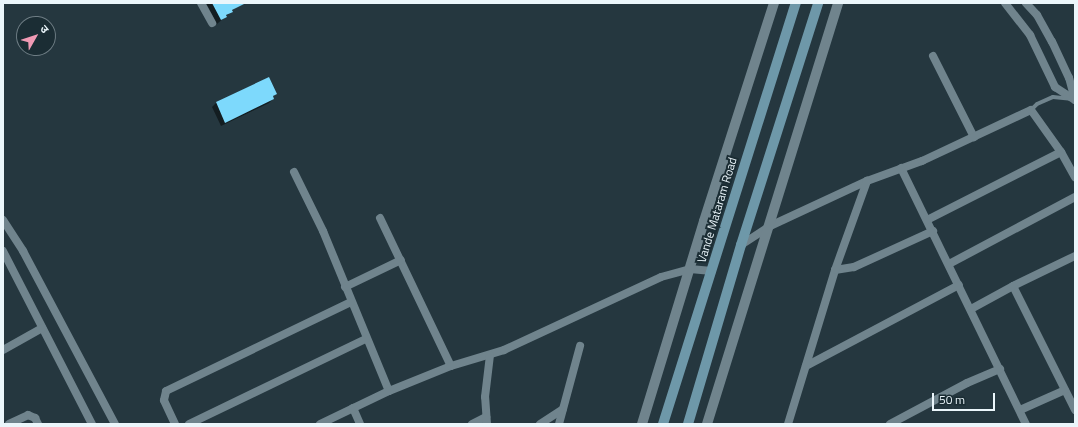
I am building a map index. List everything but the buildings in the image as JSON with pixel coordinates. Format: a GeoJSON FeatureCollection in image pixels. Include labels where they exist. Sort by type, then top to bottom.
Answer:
{"type":"FeatureCollection","features":[{"type":"Feature","properties":{"kind":"main road","name":"Vande Mataram Road"},"geometry":{"type":"LineString","coordinates":[[663,424],[796,3]]}},
{"type":"Feature","properties":{"kind":"main road"},"geometry":{"type":"LineString","coordinates":[[688,424],[741,245],[818,3]]}},
{"type":"Feature","properties":{"kind":"street"},"geometry":{"type":"LineString","coordinates":[[201,3],[212,23]]}},
{"type":"Feature","properties":{"kind":"street"},"geometry":{"type":"LineString","coordinates":[[642,424],[774,3]]}},
{"type":"Feature","properties":{"kind":"street"},"geometry":{"type":"LineString","coordinates":[[706,424],[770,226],[838,3]]}},
{"type":"Feature","properties":{"kind":"street"},"geometry":{"type":"LineString","coordinates":[[1005,3],[1030,35],[1055,87],[1075,100]]}},
{"type":"Feature","properties":{"kind":"street"},"geometry":{"type":"LineString","coordinates":[[1026,3],[1037,15],[1069,78],[1075,100]]}},
{"type":"Feature","properties":{"kind":"street"},"geometry":{"type":"LineString","coordinates":[[933,56],[974,137]]}},
{"type":"Feature","properties":{"kind":"street"},"geometry":{"type":"LineString","coordinates":[[1069,78],[1075,70]]}},
{"type":"Feature","properties":{"kind":"street"},"geometry":{"type":"LineString","coordinates":[[741,245],[770,226],[867,180],[922,161],[1031,110],[1061,152],[1072,164],[1075,177]]}},
{"type":"Feature","properties":{"kind":"street"},"geometry":{"type":"LineString","coordinates":[[927,220],[1061,152]]}},
{"type":"Feature","properties":{"kind":"street"},"geometry":{"type":"LineString","coordinates":[[901,168],[1026,424]]}},
{"type":"Feature","properties":{"kind":"street"},"geometry":{"type":"LineString","coordinates":[[294,172],[323,231],[366,339],[389,391]]}},
{"type":"Feature","properties":{"kind":"street"},"geometry":{"type":"LineString","coordinates":[[788,424],[835,270],[867,180]]}},
{"type":"Feature","properties":{"kind":"street"},"geometry":{"type":"LineString","coordinates":[[949,264],[1075,197]]}},
{"type":"Feature","properties":{"kind":"street"},"geometry":{"type":"LineString","coordinates":[[380,218],[450,366]]}},
{"type":"Feature","properties":{"kind":"street"},"geometry":{"type":"LineString","coordinates":[[3,220],[23,251],[115,424]]}},
{"type":"Feature","properties":{"kind":"street"},"geometry":{"type":"LineString","coordinates":[[835,270],[854,267],[933,231]]}},
{"type":"Feature","properties":{"kind":"street"},"geometry":{"type":"LineString","coordinates":[[3,251],[92,424]]}},
{"type":"Feature","properties":{"kind":"street"},"geometry":{"type":"LineString","coordinates":[[971,309],[1013,286],[1075,256]]}},
{"type":"Feature","properties":{"kind":"street"},"geometry":{"type":"LineString","coordinates":[[345,287],[401,260]]}},
{"type":"Feature","properties":{"kind":"street"},"geometry":{"type":"LineString","coordinates":[[320,424],[389,391],[450,366],[504,350],[661,277],[690,269],[712,271]]}},
{"type":"Feature","properties":{"kind":"street"},"geometry":{"type":"LineString","coordinates":[[806,366],[959,285]]}},
{"type":"Feature","properties":{"kind":"street"},"geometry":{"type":"LineString","coordinates":[[1013,286],[1019,301],[1075,410]]}},
{"type":"Feature","properties":{"kind":"street"},"geometry":{"type":"LineString","coordinates":[[176,424],[164,400],[166,391],[351,302]]}},
{"type":"Feature","properties":{"kind":"street"},"geometry":{"type":"LineString","coordinates":[[3,350],[42,328]]}},
{"type":"Feature","properties":{"kind":"street"},"geometry":{"type":"LineString","coordinates":[[189,424],[366,339]]}},
{"type":"Feature","properties":{"kind":"street"},"geometry":{"type":"LineString","coordinates":[[558,424],[580,346]]}},
{"type":"Feature","properties":{"kind":"street"},"geometry":{"type":"LineString","coordinates":[[472,424],[486,421],[485,397],[490,355]]}},
{"type":"Feature","properties":{"kind":"street"},"geometry":{"type":"LineString","coordinates":[[890,424],[966,383],[1000,369]]}},
{"type":"Feature","properties":{"kind":"street"},"geometry":{"type":"LineString","coordinates":[[1020,410],[1065,390]]}},
{"type":"Feature","properties":{"kind":"street"},"geometry":{"type":"LineString","coordinates":[[353,408],[360,424]]}},
{"type":"Feature","properties":{"kind":"street"},"geometry":{"type":"LineString","coordinates":[[540,424],[563,409]]}},
{"type":"Feature","properties":{"kind":"street"},"geometry":{"type":"LineString","coordinates":[[9,424],[28,415],[35,418],[38,424]]}},
{"type":"Feature","properties":{"kind":"lane"},"geometry":{"type":"LineString","coordinates":[[1031,110],[1037,104],[1053,97],[1075,100]]}}]}
